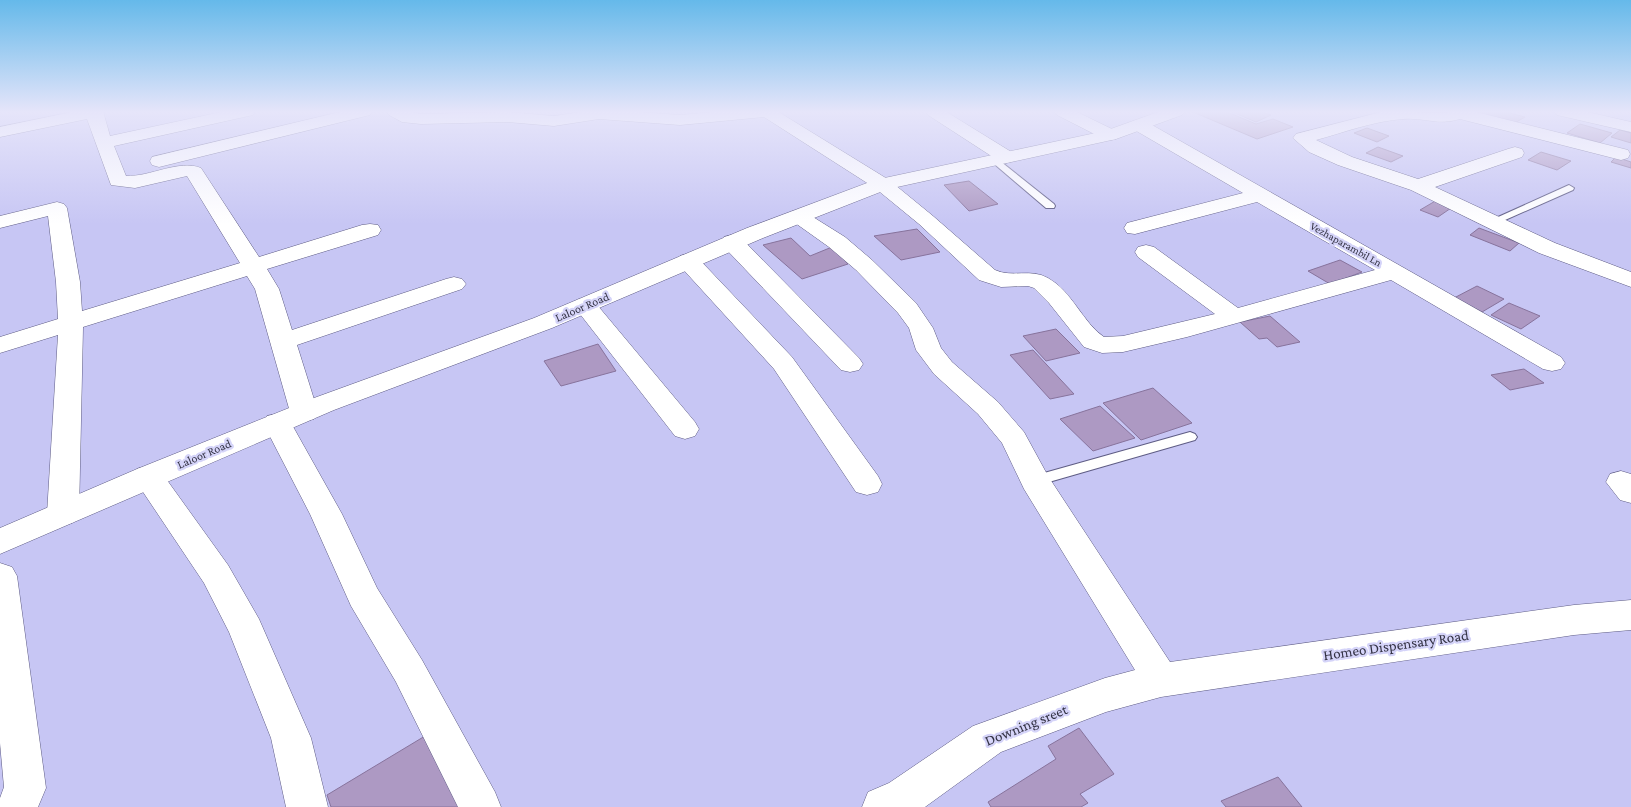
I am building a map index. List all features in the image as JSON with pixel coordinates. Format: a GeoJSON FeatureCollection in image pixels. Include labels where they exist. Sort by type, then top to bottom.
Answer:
{"type":"FeatureCollection","features":[{"type":"Feature","properties":{"kind":"street"},"geometry":{"type":"LineString","coordinates":[[106,149],[118,181],[125,183],[189,170],[194,172],[267,289],[283,341],[291,418],[326,514],[363,596],[409,671],[480,807]]}},
{"type":"Feature","properties":{"kind":"street"},"geometry":{"type":"LineString","coordinates":[[114,172],[208,149]]}},
{"type":"Feature","properties":{"kind":"street"},"geometry":{"type":"LineString","coordinates":[[826,149],[882,184],[995,280],[1006,282],[1026,279],[1046,285],[1093,342],[1102,345],[1123,344],[1395,272]]}},
{"type":"Feature","properties":{"kind":"street"},"geometry":{"type":"LineString","coordinates":[[987,149],[1000,158]]}},
{"type":"Feature","properties":{"kind":"street","name":"Laloor Road"},"geometry":{"type":"LineString","coordinates":[[0,542],[148,477],[291,418],[543,323],[732,242],[882,184],[1045,149]]}},
{"type":"Feature","properties":{"kind":"street","name":"Vezhaparambil Ln"},"geometry":{"type":"LineString","coordinates":[[1181,149],[1552,363]]}},
{"type":"Feature","properties":{"kind":"street"},"geometry":{"type":"LineString","coordinates":[[1317,149],[1345,161],[1418,186],[1547,248],[1631,280]]}},
{"type":"Feature","properties":{"kind":"street"},"geometry":{"type":"LineString","coordinates":[[1601,149],[1621,154]]}},
{"type":"Feature","properties":{"kind":"street"},"geometry":{"type":"LineString","coordinates":[[1418,186],[1516,153]]}},
{"type":"Feature","properties":{"kind":"street"},"geometry":{"type":"LineString","coordinates":[[1135,228],[1259,194]]}},
{"type":"Feature","properties":{"kind":"street"},"geometry":{"type":"LineString","coordinates":[[0,222],[57,208],[68,282],[71,322],[63,514]]}},
{"type":"Feature","properties":{"kind":"street"},"geometry":{"type":"LineString","coordinates":[[798,216],[837,242],[864,265],[907,308],[921,328],[929,350],[943,368],[988,408],[1014,439],[1035,481],[1161,680]]}},
{"type":"Feature","properties":{"kind":"street"},"geometry":{"type":"LineString","coordinates":[[0,344],[370,230]]}},
{"type":"Feature","properties":{"kind":"street"},"geometry":{"type":"LineString","coordinates":[[732,242],[850,364]]}},
{"type":"Feature","properties":{"kind":"street"},"geometry":{"type":"LineString","coordinates":[[1146,252],[1233,316]]}},
{"type":"Feature","properties":{"kind":"street"},"geometry":{"type":"LineString","coordinates":[[688,261],[783,363],[867,484]]}},
{"type":"Feature","properties":{"kind":"street"},"geometry":{"type":"LineString","coordinates":[[283,341],[454,284]]}},
{"type":"Feature","properties":{"kind":"street"},"geometry":{"type":"LineString","coordinates":[[586,305],[685,429]]}},
{"type":"Feature","properties":{"kind":"street"},"geometry":{"type":"LineString","coordinates":[[148,477],[216,574],[246,630],[291,738],[307,807]]}},
{"type":"Feature","properties":{"kind":"street"},"geometry":{"type":"LineString","coordinates":[[0,576],[25,788],[17,807]]}},
{"type":"Feature","properties":{"kind":"street","name":"Homeo Dispensary Road"},"geometry":{"type":"LineString","coordinates":[[1161,680],[1350,650],[1574,620],[1631,615]]}},
{"type":"Feature","properties":{"kind":"street","name":"Downing sreet"},"geometry":{"type":"LineString","coordinates":[[900,804],[987,739],[1105,695],[1161,680]]}},
{"type":"Feature","properties":{"kind":"lane"},"geometry":{"type":"LineString","coordinates":[[1000,158],[1050,206]]}},
{"type":"Feature","properties":{"kind":"lane"},"geometry":{"type":"LineString","coordinates":[[1492,222],[1569,188]]}},
{"type":"Feature","properties":{"kind":"lane"},"geometry":{"type":"LineString","coordinates":[[1035,481],[1190,437]]}},
{"type":"Feature","properties":{"kind":"building"},"geometry":{"type":"Polygon","coordinates":[[[1375,149],[1383,149],[1403,156],[1391,162],[1366,153],[1375,149]]]}},
{"type":"Feature","properties":{"kind":"building"},"geometry":{"type":"Polygon","coordinates":[[[1541,152],[1571,161],[1557,170],[1528,160],[1541,152]]]}},
{"type":"Feature","properties":{"kind":"building"},"geometry":{"type":"Polygon","coordinates":[[[1616,157],[1631,162],[1631,168],[1611,162],[1616,157]]]}},
{"type":"Feature","properties":{"kind":"building"},"geometry":{"type":"Polygon","coordinates":[[[969,181],[998,204],[969,211],[944,185],[969,181]]]}},
{"type":"Feature","properties":{"kind":"building"},"geometry":{"type":"Polygon","coordinates":[[[1437,200],[1454,206],[1438,217],[1420,210],[1437,200]]]}},
{"type":"Feature","properties":{"kind":"building"},"geometry":{"type":"Polygon","coordinates":[[[1479,228],[1519,243],[1510,251],[1470,235],[1479,228]]]}},
{"type":"Feature","properties":{"kind":"building"},"geometry":{"type":"Polygon","coordinates":[[[917,229],[940,252],[901,260],[874,236],[917,229]]]}},
{"type":"Feature","properties":{"kind":"building"},"geometry":{"type":"Polygon","coordinates":[[[791,238],[810,256],[832,247],[848,264],[802,279],[763,245],[791,238]]]}},
{"type":"Feature","properties":{"kind":"building"},"geometry":{"type":"Polygon","coordinates":[[[1340,260],[1362,272],[1330,284],[1308,271],[1340,260]]]}},
{"type":"Feature","properties":{"kind":"building"},"geometry":{"type":"Polygon","coordinates":[[[1477,286],[1504,299],[1482,312],[1454,298],[1477,286]]]}},
{"type":"Feature","properties":{"kind":"building"},"geometry":{"type":"Polygon","coordinates":[[[1509,303],[1540,316],[1521,329],[1491,315],[1509,303]]]}},
{"type":"Feature","properties":{"kind":"building"},"geometry":{"type":"Polygon","coordinates":[[[1270,316],[1300,342],[1277,347],[1267,338],[1259,339],[1240,322],[1270,316]]]}},
{"type":"Feature","properties":{"kind":"building"},"geometry":{"type":"Polygon","coordinates":[[[1056,329],[1080,353],[1046,361],[1023,336],[1056,329]]]}},
{"type":"Feature","properties":{"kind":"building"},"geometry":{"type":"Polygon","coordinates":[[[598,344],[616,371],[561,386],[544,361],[598,344]]]}},
{"type":"Feature","properties":{"kind":"building"},"geometry":{"type":"Polygon","coordinates":[[[1033,350],[1074,394],[1050,399],[1010,355],[1033,350]]]}},
{"type":"Feature","properties":{"kind":"building"},"geometry":{"type":"Polygon","coordinates":[[[1524,369],[1544,383],[1510,390],[1491,375],[1524,369]]]}},
{"type":"Feature","properties":{"kind":"building"},"geometry":{"type":"Polygon","coordinates":[[[1153,388],[1192,423],[1141,440],[1103,403],[1153,388]]]}},
{"type":"Feature","properties":{"kind":"building"},"geometry":{"type":"Polygon","coordinates":[[[1100,406],[1135,438],[1093,451],[1060,419],[1100,406]]]}},
{"type":"Feature","properties":{"kind":"building"},"geometry":{"type":"Polygon","coordinates":[[[1079,728],[1114,774],[1080,794],[1088,803],[1081,807],[991,807],[988,802],[1056,759],[1048,746],[1079,728]]]}},
{"type":"Feature","properties":{"kind":"building"},"geometry":{"type":"Polygon","coordinates":[[[430,733],[466,807],[331,807],[327,795],[430,733]]]}},
{"type":"Feature","properties":{"kind":"building"},"geometry":{"type":"Polygon","coordinates":[[[1278,777],[1302,807],[1226,807],[1221,801],[1278,777]]]}}]}
